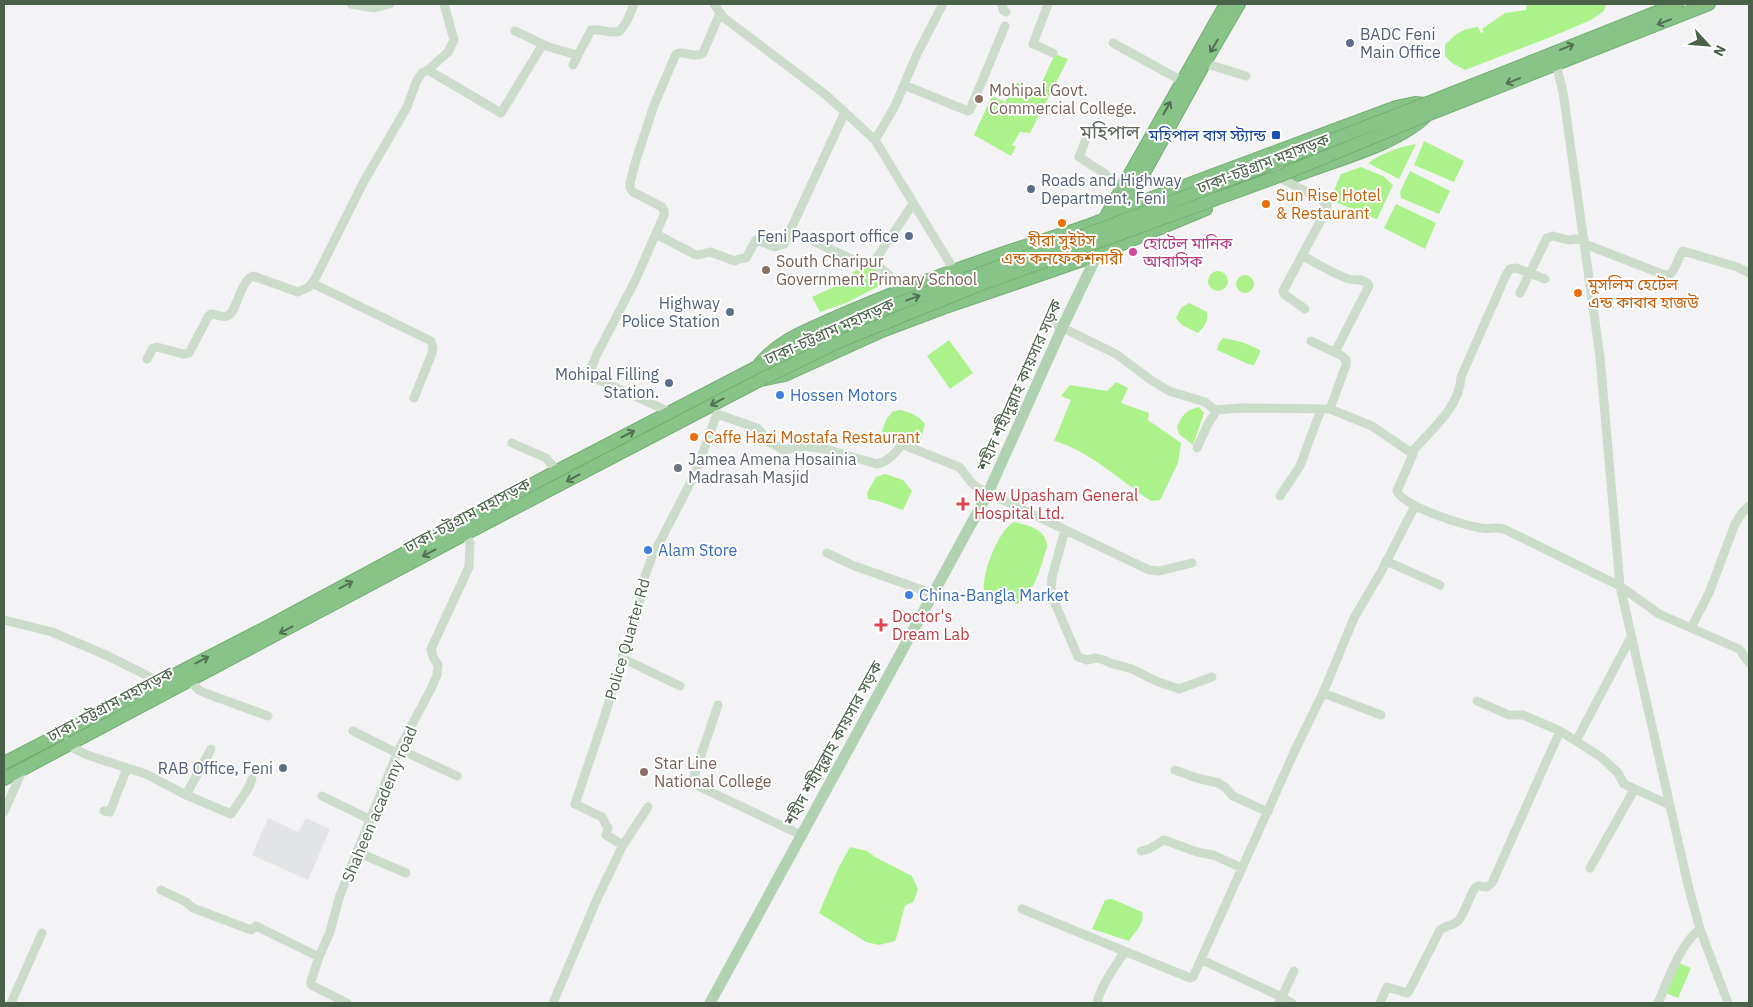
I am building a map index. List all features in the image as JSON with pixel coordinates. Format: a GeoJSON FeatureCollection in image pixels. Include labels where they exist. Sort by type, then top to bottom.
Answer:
{"type":"FeatureCollection","features":[{"type":"Feature","properties":{"kind":"highway"},"geometry":{"type":"LineString","coordinates":[[1092,256],[1122,211],[1226,4]]}},
{"type":"Feature","properties":{"kind":"highway"},"geometry":{"type":"LineString","coordinates":[[1092,256],[1105,219],[1182,81],[1199,61],[1239,4]]}},
{"type":"Feature","properties":{"kind":"highway","name":"ঢাকা-চট্টগ্রাম মহাসড়ক"},"geometry":{"type":"LineString","coordinates":[[4,764],[65,739],[190,681],[465,534],[760,380],[838,342],[979,285],[1279,176],[1426,110],[1677,4]]}},
{"type":"Feature","properties":{"kind":"highway","name":"ঢাকা-চট্টগ্রাম মহাসড়ক"},"geometry":{"type":"LineString","coordinates":[[4,778],[24,768],[65,739],[156,684],[366,575],[557,470],[824,334],[897,304],[1556,64],[1709,4]]}},
{"type":"Feature","properties":{"kind":"highway"},"geometry":{"type":"LineString","coordinates":[[757,367],[777,346],[797,335],[954,270],[1105,219],[1133,205],[1396,107],[1415,103],[1426,110],[1417,125],[1398,137],[1209,207],[1092,256],[882,331],[785,375],[760,380]]}},
{"type":"Feature","properties":{"kind":"main road","name":"শহীদ শহীদুল্লাহ কায়সার সড়ক"},"geometry":{"type":"LineString","coordinates":[[710,1003],[986,492],[1059,326],[1073,289],[1092,256]]}},
{"type":"Feature","properties":{"kind":"main road","name":"শহীদ শহীদুল্লাহ কায়সার সড়ক"},"geometry":{"type":"LineString","coordinates":[[704,1003],[928,592],[986,492]]}},
{"type":"Feature","properties":{"kind":"street"},"geometry":{"type":"LineString","coordinates":[[351,4],[374,8],[390,4]]}},
{"type":"Feature","properties":{"kind":"street"},"geometry":{"type":"LineString","coordinates":[[147,359],[153,348],[157,347],[182,354],[189,353],[208,317],[211,314],[222,317],[231,313],[243,286],[253,276],[298,292],[304,291],[312,283],[363,183],[406,107],[417,80],[422,73],[448,52],[454,40],[444,4]]}},
{"type":"Feature","properties":{"kind":"street"},"geometry":{"type":"LineString","coordinates":[[573,65],[591,30],[612,33],[620,31],[634,4]]}},
{"type":"Feature","properties":{"kind":"street"},"geometry":{"type":"LineString","coordinates":[[714,4],[723,17],[826,95],[875,140],[954,270]]}},
{"type":"Feature","properties":{"kind":"street"},"geometry":{"type":"LineString","coordinates":[[875,140],[895,106],[917,54],[943,4]]}},
{"type":"Feature","properties":{"kind":"street"},"geometry":{"type":"LineString","coordinates":[[1001,4],[1006,12]]}},
{"type":"Feature","properties":{"kind":"street"},"geometry":{"type":"LineString","coordinates":[[1048,4],[1033,44],[1053,53]]}},
{"type":"Feature","properties":{"kind":"street"},"geometry":{"type":"LineString","coordinates":[[670,412],[589,374],[596,356],[633,285],[656,234],[664,211],[662,207],[633,192],[630,188],[636,160],[673,58],[680,52],[697,56],[703,53],[720,13]]}},
{"type":"Feature","properties":{"kind":"street"},"geometry":{"type":"LineString","coordinates":[[904,86],[968,111],[970,110],[1005,26]]}},
{"type":"Feature","properties":{"kind":"street"},"geometry":{"type":"LineString","coordinates":[[515,31],[543,44],[577,55]]}},
{"type":"Feature","properties":{"kind":"street"},"geometry":{"type":"LineString","coordinates":[[1113,43],[1182,81]]}},
{"type":"Feature","properties":{"kind":"street"},"geometry":{"type":"LineString","coordinates":[[428,70],[501,113],[543,44]]}},
{"type":"Feature","properties":{"kind":"street"},"geometry":{"type":"LineString","coordinates":[[1199,61],[1246,76]]}},
{"type":"Feature","properties":{"kind":"street"},"geometry":{"type":"LineString","coordinates":[[1556,64],[1563,92],[1600,357],[1620,586],[1689,889],[1700,929],[1728,1003]]}},
{"type":"Feature","properties":{"kind":"street"},"geometry":{"type":"LineString","coordinates":[[656,234],[694,254],[710,252],[735,261],[739,258],[746,258],[756,240],[775,248],[786,241],[845,112]]}},
{"type":"Feature","properties":{"kind":"street"},"geometry":{"type":"LineString","coordinates":[[1089,131],[1079,157],[1104,173],[1121,190]]}},
{"type":"Feature","properties":{"kind":"street"},"geometry":{"type":"LineString","coordinates":[[1284,180],[1322,200],[1327,205],[1327,210],[1283,291],[1284,294],[1305,309]]}},
{"type":"Feature","properties":{"kind":"street"},"geometry":{"type":"LineString","coordinates":[[791,231],[854,260],[867,263],[874,262],[913,204]]}},
{"type":"Feature","properties":{"kind":"street"},"geometry":{"type":"LineString","coordinates":[[1520,293],[1547,238],[1550,236],[1585,241],[1662,274],[1669,275],[1673,272],[1683,250],[1737,267],[1749,273]]}},
{"type":"Feature","properties":{"kind":"street"},"geometry":{"type":"LineString","coordinates":[[1302,255],[1334,273],[1352,280],[1362,280],[1369,286],[1334,352]]}},
{"type":"Feature","properties":{"kind":"street"},"geometry":{"type":"LineString","coordinates":[[874,262],[891,277],[897,292]]}},
{"type":"Feature","properties":{"kind":"street"},"geometry":{"type":"LineString","coordinates":[[1545,279],[1516,268],[1510,269],[1461,377],[1461,385],[1450,408],[1412,452],[1413,455],[1397,491],[1400,496],[1415,506],[1443,518],[1480,528],[1495,527],[1504,529],[1620,586],[1659,614],[1739,649],[1749,663]]}},
{"type":"Feature","properties":{"kind":"street"},"geometry":{"type":"LineString","coordinates":[[312,283],[431,341],[432,353],[414,398]]}},
{"type":"Feature","properties":{"kind":"street"},"geometry":{"type":"LineString","coordinates":[[1059,326],[1116,354],[1169,391],[1205,402],[1217,410],[1240,408],[1325,409],[1372,426],[1412,452]]}},
{"type":"Feature","properties":{"kind":"street"},"geometry":{"type":"LineString","coordinates":[[1280,496],[1300,466],[1346,365],[1346,360],[1311,341]]}},
{"type":"Feature","properties":{"kind":"street"},"geometry":{"type":"LineString","coordinates":[[1197,448],[1217,410]]}},
{"type":"Feature","properties":{"kind":"street","name":"Police Quarter Rd"},"geometry":{"type":"LineString","coordinates":[[623,845],[606,835],[608,828],[602,817],[575,804],[637,614],[644,576],[695,474],[717,414],[757,428],[767,441],[784,450],[804,446],[825,449],[877,464],[888,459],[904,445],[960,467],[968,481],[986,492]]}},
{"type":"Feature","properties":{"kind":"street"},"geometry":{"type":"LineString","coordinates":[[512,443],[546,458],[557,470]]}},
{"type":"Feature","properties":{"kind":"street"},"geometry":{"type":"LineString","coordinates":[[986,492],[1155,571],[1192,563]]}},
{"type":"Feature","properties":{"kind":"street"},"geometry":{"type":"LineString","coordinates":[[1022,909],[1190,978],[1197,972],[1296,748],[1323,693],[1354,618],[1415,506]]}},
{"type":"Feature","properties":{"kind":"street"},"geometry":{"type":"LineString","coordinates":[[1691,628],[1709,593],[1735,524],[1749,506]]}},
{"type":"Feature","properties":{"kind":"street"},"geometry":{"type":"LineString","coordinates":[[1066,530],[1052,577],[1051,594],[1078,657],[1087,660],[1096,658],[1104,660],[1132,669],[1156,681],[1179,689],[1212,677]]}},
{"type":"Feature","properties":{"kind":"street","name":"Shaheen academy road"},"geometry":{"type":"LineString","coordinates":[[347,1003],[311,984],[319,956],[330,932],[339,898],[398,751],[437,675],[438,666],[431,648],[469,567],[470,544],[465,534]]}},
{"type":"Feature","properties":{"kind":"street"},"geometry":{"type":"LineString","coordinates":[[827,553],[852,565],[928,592]]}},
{"type":"Feature","properties":{"kind":"street"},"geometry":{"type":"LineString","coordinates":[[1386,561],[1440,585]]}},
{"type":"Feature","properties":{"kind":"street"},"geometry":{"type":"LineString","coordinates":[[4,620],[61,636],[148,676],[156,684]]}},
{"type":"Feature","properties":{"kind":"street"},"geometry":{"type":"LineString","coordinates":[[1576,741],[1631,637]]}},
{"type":"Feature","properties":{"kind":"street"},"geometry":{"type":"LineString","coordinates":[[622,658],[680,686]]}},
{"type":"Feature","properties":{"kind":"street"},"geometry":{"type":"LineString","coordinates":[[190,681],[205,693],[268,716]]}},
{"type":"Feature","properties":{"kind":"street"},"geometry":{"type":"LineString","coordinates":[[1323,693],[1381,714]]}},
{"type":"Feature","properties":{"kind":"street"},"geometry":{"type":"LineString","coordinates":[[1477,702],[1509,714],[1523,715],[1560,731],[1602,757],[1618,773],[1622,782],[1634,790],[1670,805]]}},
{"type":"Feature","properties":{"kind":"street"},"geometry":{"type":"LineString","coordinates":[[718,705],[695,773],[694,780],[696,785],[797,833]]}},
{"type":"Feature","properties":{"kind":"street"},"geometry":{"type":"LineString","coordinates":[[353,731],[457,776]]}},
{"type":"Feature","properties":{"kind":"street"},"geometry":{"type":"LineString","coordinates":[[1380,1003],[1387,987],[1406,993],[1409,991],[1440,930],[1453,925],[1461,917],[1475,888],[1478,886],[1487,887],[1492,883],[1560,731]]}},
{"type":"Feature","properties":{"kind":"street"},"geometry":{"type":"LineString","coordinates":[[65,739],[87,755],[146,774],[186,795],[232,814],[252,779]]}},
{"type":"Feature","properties":{"kind":"street"},"geometry":{"type":"LineString","coordinates":[[186,795],[211,749]]}},
{"type":"Feature","properties":{"kind":"street"},"geometry":{"type":"LineString","coordinates":[[4,812],[24,768]]}},
{"type":"Feature","properties":{"kind":"street"},"geometry":{"type":"LineString","coordinates":[[104,811],[110,812],[127,768]]}},
{"type":"Feature","properties":{"kind":"street"},"geometry":{"type":"LineString","coordinates":[[1174,770],[1218,783],[1225,787],[1233,796],[1268,812]]}},
{"type":"Feature","properties":{"kind":"street"},"geometry":{"type":"LineString","coordinates":[[1590,868],[1634,790]]}},
{"type":"Feature","properties":{"kind":"street"},"geometry":{"type":"LineString","coordinates":[[322,796],[371,820]]}},
{"type":"Feature","properties":{"kind":"street"},"geometry":{"type":"LineString","coordinates":[[553,1003],[591,912],[623,845],[648,807]]}},
{"type":"Feature","properties":{"kind":"street"},"geometry":{"type":"LineString","coordinates":[[1141,851],[1149,849],[1164,840],[1197,852],[1213,855],[1242,868]]}},
{"type":"Feature","properties":{"kind":"street"},"geometry":{"type":"LineString","coordinates":[[357,852],[406,874]]}},
{"type":"Feature","properties":{"kind":"street"},"geometry":{"type":"LineString","coordinates":[[161,890],[186,902],[193,908],[251,930],[256,926],[319,956]]}},
{"type":"Feature","properties":{"kind":"street"},"geometry":{"type":"LineString","coordinates":[[1658,1003],[1692,935],[1700,929]]}},
{"type":"Feature","properties":{"kind":"street"},"geometry":{"type":"LineString","coordinates":[[11,1003],[42,933]]}},
{"type":"Feature","properties":{"kind":"street"},"geometry":{"type":"LineString","coordinates":[[1097,1003],[1125,951]]}},
{"type":"Feature","properties":{"kind":"street"},"geometry":{"type":"LineString","coordinates":[[1202,960],[1281,1000],[1292,1003]]}},
{"type":"Feature","properties":{"kind":"street"},"geometry":{"type":"LineString","coordinates":[[1281,1000],[1294,971]]}},
{"type":"Feature","properties":{"kind":"shaded area"},"geometry":{"type":"Polygon","coordinates":[[[1527,4],[1606,4],[1604,11],[1591,20],[1465,70],[1452,63],[1445,56],[1445,45],[1459,33],[1478,27],[1481,33],[1484,32],[1482,29],[1505,13],[1526,10],[1527,4]]]}},
{"type":"Feature","properties":{"kind":"shaded area"},"geometry":{"type":"Polygon","coordinates":[[[1055,54],[1068,59],[1030,133],[1020,132],[1012,145],[1016,147],[1011,156],[974,135],[992,96],[1005,102],[1017,83],[1038,91],[1055,54]]]}},
{"type":"Feature","properties":{"kind":"shaded area"},"geometry":{"type":"Polygon","coordinates":[[[1424,141],[1464,161],[1454,182],[1414,165],[1424,141]]]}},
{"type":"Feature","properties":{"kind":"shaded area"},"geometry":{"type":"Polygon","coordinates":[[[1416,144],[1399,179],[1368,163],[1391,151],[1416,144]]]}},
{"type":"Feature","properties":{"kind":"shaded area"},"geometry":{"type":"Polygon","coordinates":[[[1361,167],[1383,176],[1393,185],[1377,219],[1330,200],[1341,174],[1361,167]]]}},
{"type":"Feature","properties":{"kind":"shaded area"},"geometry":{"type":"Polygon","coordinates":[[[1410,171],[1450,191],[1439,214],[1401,198],[1400,192],[1410,171]]]}},
{"type":"Feature","properties":{"kind":"shaded area"},"geometry":{"type":"Polygon","coordinates":[[[1396,204],[1436,223],[1425,249],[1384,228],[1396,204]]]}},
{"type":"Feature","properties":{"kind":"shaded area"},"geometry":{"type":"Polygon","coordinates":[[[870,266],[879,273],[883,284],[846,303],[820,312],[812,297],[849,280],[854,271],[870,266]]]}},
{"type":"Feature","properties":{"kind":"shaded area"},"geometry":{"type":"Polygon","coordinates":[[[1218,271],[1225,274],[1228,281],[1225,288],[1218,291],[1211,288],[1208,281],[1211,274],[1218,271]]]}},
{"type":"Feature","properties":{"kind":"shaded area"},"geometry":{"type":"Polygon","coordinates":[[[1241,275],[1249,275],[1254,280],[1252,291],[1241,293],[1236,288],[1236,280],[1241,275]]]}},
{"type":"Feature","properties":{"kind":"shaded area"},"geometry":{"type":"Polygon","coordinates":[[[1189,303],[1207,312],[1206,324],[1198,333],[1182,325],[1176,318],[1181,308],[1189,303]]]}},
{"type":"Feature","properties":{"kind":"shaded area"},"geometry":{"type":"Polygon","coordinates":[[[1223,338],[1242,342],[1260,350],[1254,365],[1217,350],[1223,338]]]}},
{"type":"Feature","properties":{"kind":"shaded area"},"geometry":{"type":"Polygon","coordinates":[[[949,340],[973,373],[950,389],[927,356],[949,340]]]}},
{"type":"Feature","properties":{"kind":"shaded area"},"geometry":{"type":"Polygon","coordinates":[[[1116,382],[1128,388],[1121,403],[1149,413],[1148,420],[1181,443],[1178,463],[1160,500],[1151,501],[1092,458],[1054,441],[1071,400],[1061,396],[1070,385],[1107,391],[1116,382]]]}},
{"type":"Feature","properties":{"kind":"shaded area"},"geometry":{"type":"Polygon","coordinates":[[[1199,407],[1204,413],[1193,445],[1179,434],[1177,427],[1185,414],[1199,407]]]}},
{"type":"Feature","properties":{"kind":"shaded area"},"geometry":{"type":"Polygon","coordinates":[[[899,410],[914,414],[925,424],[921,438],[913,445],[885,437],[882,432],[886,420],[892,412],[899,410]]]}},
{"type":"Feature","properties":{"kind":"shaded area"},"geometry":{"type":"Polygon","coordinates":[[[885,474],[903,480],[912,491],[903,510],[868,499],[867,493],[876,477],[885,474]]]}},
{"type":"Feature","properties":{"kind":"shaded area"},"geometry":{"type":"Polygon","coordinates":[[[1014,522],[1031,526],[1040,532],[1044,536],[1047,547],[1033,586],[1029,593],[1017,604],[1006,601],[984,590],[988,563],[992,553],[1002,534],[1014,522]]]}},
{"type":"Feature","properties":{"kind":"shaded area"},"geometry":{"type":"Polygon","coordinates":[[[268,818],[298,832],[306,818],[330,829],[308,880],[252,855],[268,818]]]}},
{"type":"Feature","properties":{"kind":"shaded area"},"geometry":{"type":"Polygon","coordinates":[[[850,847],[867,851],[912,876],[918,889],[914,901],[905,906],[895,941],[879,945],[866,942],[819,913],[838,869],[850,847]]]}},
{"type":"Feature","properties":{"kind":"shaded area"},"geometry":{"type":"Polygon","coordinates":[[[1112,899],[1142,912],[1141,924],[1129,941],[1092,929],[1105,900],[1112,899]]]}},
{"type":"Feature","properties":{"kind":"shaded area"},"geometry":{"type":"Polygon","coordinates":[[[1679,963],[1691,968],[1678,998],[1666,993],[1679,963]]]}},
{"type":"Feature","properties":{"kind":"place","name":"BADC Feni Main Office"},"geometry":{"type":"Point","coordinates":[1350,43]}},
{"type":"Feature","properties":{"kind":"place","name":"Mohipal Govt. Commercial College."},"geometry":{"type":"Point","coordinates":[979,99]}},
{"type":"Feature","properties":{"kind":"place","name":"মহিপাল বাস স্ট্যান্ড"},"geometry":{"type":"Point","coordinates":[1276,135]}},
{"type":"Feature","properties":{"kind":"place","name":"Roads and Highway Department, Feni"},"geometry":{"type":"Point","coordinates":[1031,189]}},
{"type":"Feature","properties":{"kind":"place","name":"Sun Rise Hotel & Restaurant"},"geometry":{"type":"Point","coordinates":[1266,204]}},
{"type":"Feature","properties":{"kind":"place","name":"হীরা সুইটস এন্ড কনফেকশনারী"},"geometry":{"type":"Point","coordinates":[1062,223]}},
{"type":"Feature","properties":{"kind":"place","name":"Feni Paasport office"},"geometry":{"type":"Point","coordinates":[909,236]}},
{"type":"Feature","properties":{"kind":"place","name":"হোটেল মানিক আবাসিক"},"geometry":{"type":"Point","coordinates":[1133,252]}},
{"type":"Feature","properties":{"kind":"place","name":"South Charipur Government Primary School"},"geometry":{"type":"Point","coordinates":[766,270]}},
{"type":"Feature","properties":{"kind":"place","name":"মুসলিম হেটেল এন্ড কাবাব হাজউ"},"geometry":{"type":"Point","coordinates":[1578,293]}},
{"type":"Feature","properties":{"kind":"place","name":"Highway Police Station"},"geometry":{"type":"Point","coordinates":[730,312]}},
{"type":"Feature","properties":{"kind":"place","name":"Mohipal Filling Station."},"geometry":{"type":"Point","coordinates":[669,383]}},
{"type":"Feature","properties":{"kind":"place","name":"Hossen Motors"},"geometry":{"type":"Point","coordinates":[780,395]}},
{"type":"Feature","properties":{"kind":"place","name":"Caffe Hazi Mostafa Restaurant"},"geometry":{"type":"Point","coordinates":[694,437]}},
{"type":"Feature","properties":{"kind":"place","name":"Jamea Amena Hosainia Madrasah Masjid"},"geometry":{"type":"Point","coordinates":[678,468]}},
{"type":"Feature","properties":{"kind":"place","name":"New Upasham General Hospital Ltd."},"geometry":{"type":"Point","coordinates":[963,504]}},
{"type":"Feature","properties":{"kind":"place","name":"Alam Store"},"geometry":{"type":"Point","coordinates":[648,550]}},
{"type":"Feature","properties":{"kind":"place","name":"China-Bangla Market"},"geometry":{"type":"Point","coordinates":[909,595]}},
{"type":"Feature","properties":{"kind":"place","name":"Doctor's Dream Lab"},"geometry":{"type":"Point","coordinates":[881,625]}},
{"type":"Feature","properties":{"kind":"place","name":"RAB Office, Feni"},"geometry":{"type":"Point","coordinates":[283,768]}},
{"type":"Feature","properties":{"kind":"place","name":"Star Line National College"},"geometry":{"type":"Point","coordinates":[644,772]}},
{"type":"Feature","properties":{"kind":"district","name":"মহিপাল"},"geometry":{"type":"Point","coordinates":[1110,132]}}]}
